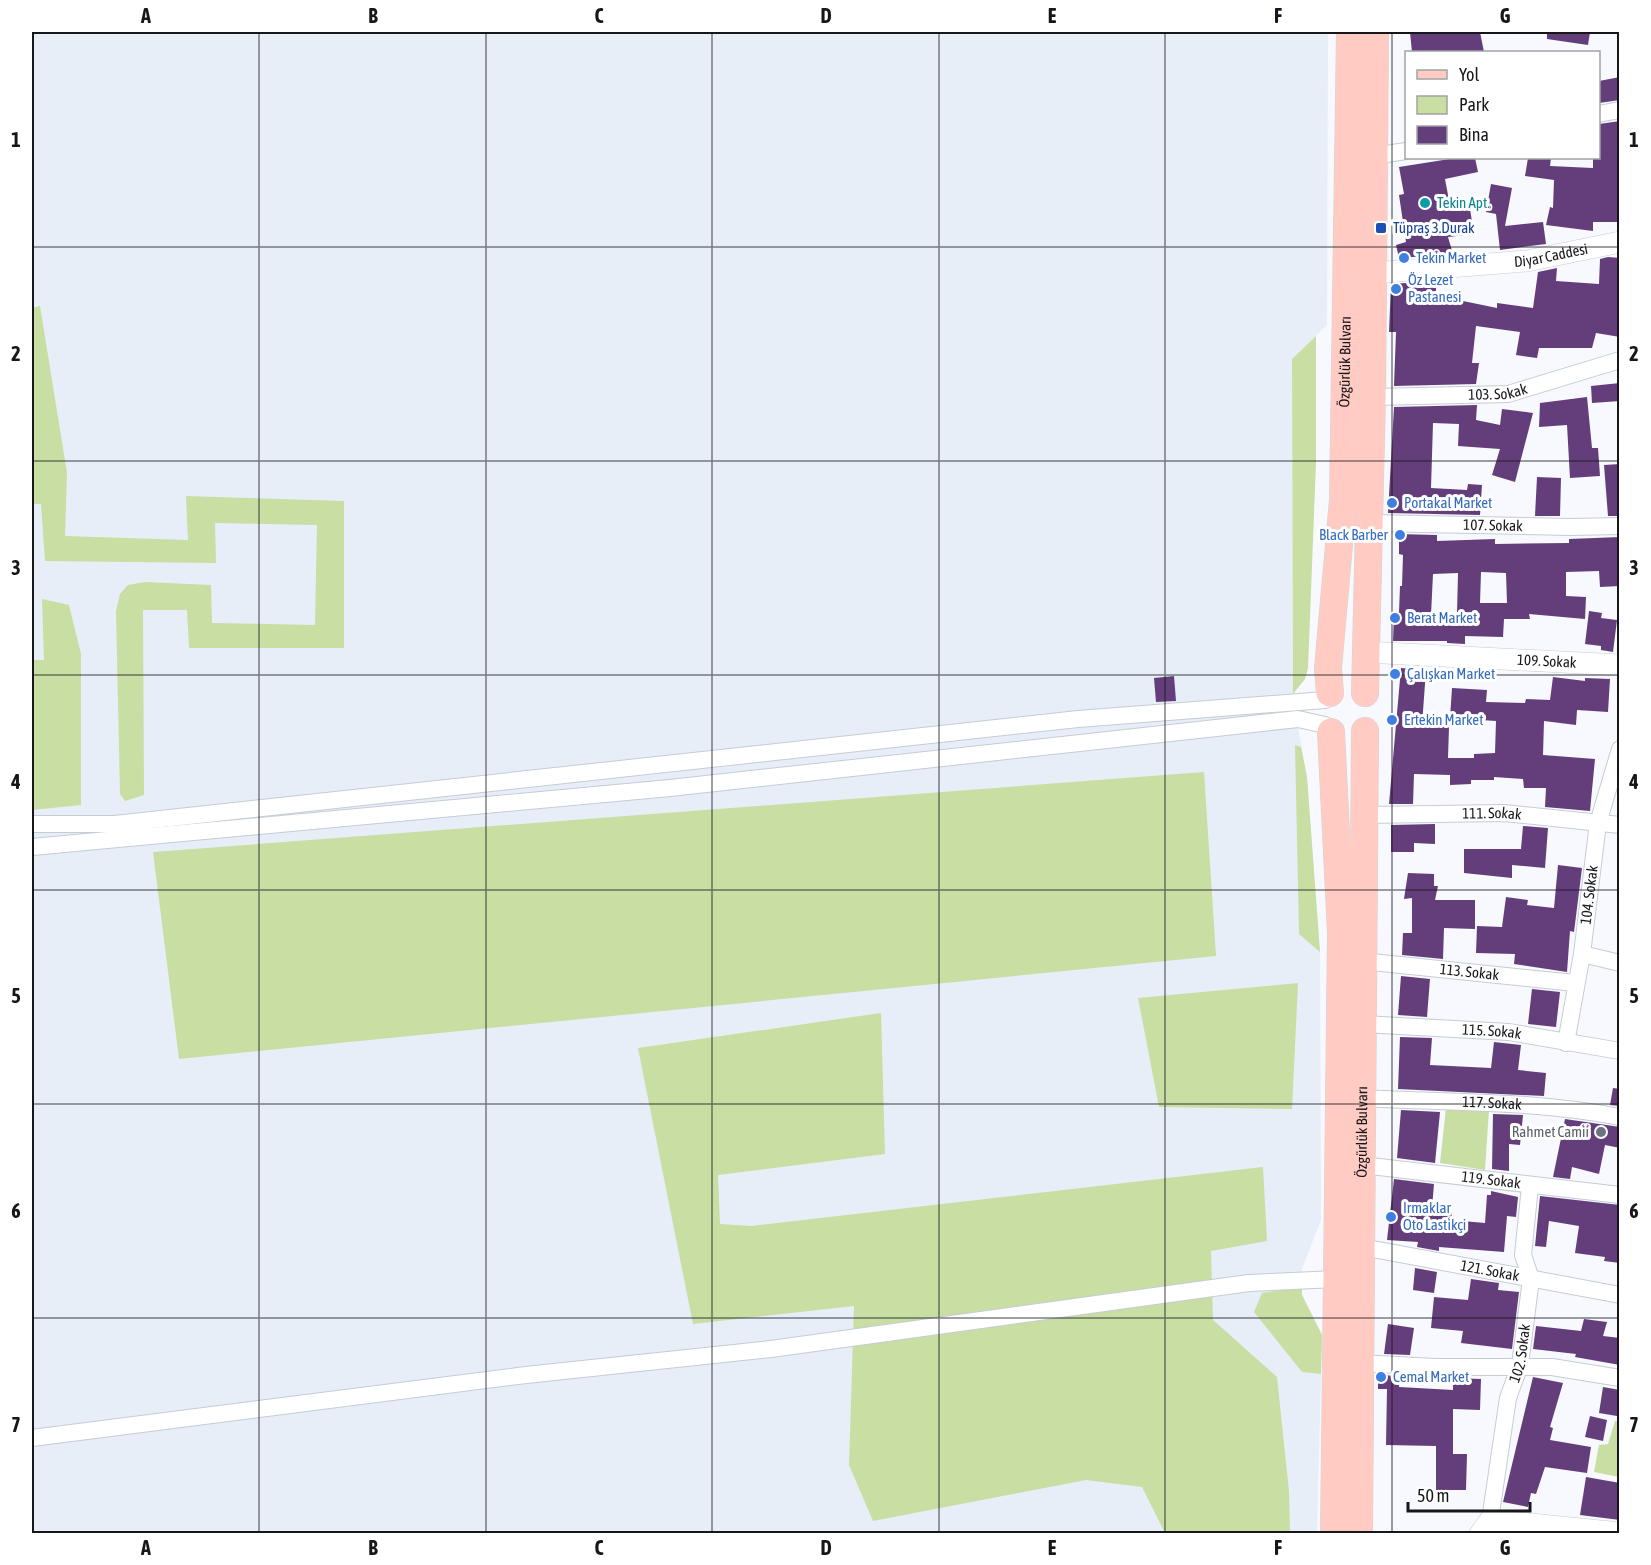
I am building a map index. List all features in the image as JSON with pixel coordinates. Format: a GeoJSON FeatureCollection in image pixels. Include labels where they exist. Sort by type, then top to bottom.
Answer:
{"type":"FeatureCollection","features":[{"type":"Feature","properties":{"kind":"main road","name":"Özgürlük Bulvarı"},"geometry":{"type":"LineString","coordinates":[[1350,32],[1343,500],[1328,668],[1328,713],[1341,933],[1337,1279],[1351,1515]]}},
{"type":"Feature","properties":{"kind":"main road","name":"Özgürlük Bulvarı"},"geometry":{"type":"LineString","coordinates":[[1365,693],[1374,273],[1375,32]]}},
{"type":"Feature","properties":{"kind":"main road"},"geometry":{"type":"LineString","coordinates":[[1343,687],[1365,693],[1372,708],[1370,724],[1365,731],[1344,738],[1328,713],[1343,687]]}},
{"type":"Feature","properties":{"kind":"main road","name":"Özgürlük Bulvarı"},"geometry":{"type":"LineString","coordinates":[[1334,1533],[1351,1515],[1359,1363],[1362,1247],[1365,731]]}},
{"type":"Feature","properties":{"kind":"street"},"geometry":{"type":"LineString","coordinates":[[1600,114],[1620,110]]}},
{"type":"Feature","properties":{"kind":"street"},"geometry":{"type":"LineString","coordinates":[[1373,156],[1405,151]]}},
{"type":"Feature","properties":{"kind":"street","name":"Diyar Caddesi"},"geometry":{"type":"LineString","coordinates":[[1374,273],[1527,261],[1620,242]]}},
{"type":"Feature","properties":{"kind":"street","name":"103. Sokak"},"geometry":{"type":"LineString","coordinates":[[1372,397],[1508,394],[1620,360]]}},
{"type":"Feature","properties":{"kind":"street","name":"107. Sokak"},"geometry":{"type":"LineString","coordinates":[[1369,524],[1620,526]]}},
{"type":"Feature","properties":{"kind":"street","name":"109. Sokak"},"geometry":{"type":"LineString","coordinates":[[1365,652],[1620,665]]}},
{"type":"Feature","properties":{"kind":"street"},"geometry":{"type":"LineString","coordinates":[[32,824],[115,824],[1066,720],[1328,713]]}},
{"type":"Feature","properties":{"kind":"street"},"geometry":{"type":"LineString","coordinates":[[32,847],[670,788],[1298,719],[1328,713]]}},
{"type":"Feature","properties":{"kind":"street","name":"104. Sokak"},"geometry":{"type":"LineString","coordinates":[[1566,1043],[1582,954],[1598,823],[1620,749]]}},
{"type":"Feature","properties":{"kind":"street","name":"111. Sokak"},"geometry":{"type":"LineString","coordinates":[[1363,815],[1504,813],[1620,825]]}},
{"type":"Feature","properties":{"kind":"street"},"geometry":{"type":"LineString","coordinates":[[1582,954],[1620,963]]}},
{"type":"Feature","properties":{"kind":"street","name":"113. Sokak"},"geometry":{"type":"LineString","coordinates":[[1362,961],[1575,983]]}},
{"type":"Feature","properties":{"kind":"street","name":"115. Sokak"},"geometry":{"type":"LineString","coordinates":[[1363,1024],[1509,1032],[1620,1051]]}},
{"type":"Feature","properties":{"kind":"street","name":"117. Sokak"},"geometry":{"type":"LineString","coordinates":[[1363,1098],[1542,1106],[1581,1110],[1620,1118]]}},
{"type":"Feature","properties":{"kind":"street","name":"119. Sokak"},"geometry":{"type":"LineString","coordinates":[[1362,1165],[1620,1195]]}},
{"type":"Feature","properties":{"kind":"street","name":"102. Sokak"},"geometry":{"type":"LineString","coordinates":[[1485,1527],[1508,1398],[1520,1365],[1531,1280],[1523,1255],[1530,1186]]}},
{"type":"Feature","properties":{"kind":"street","name":"121. Sokak"},"geometry":{"type":"LineString","coordinates":[[1362,1247],[1620,1295]]}},
{"type":"Feature","properties":{"kind":"street"},"geometry":{"type":"LineString","coordinates":[[32,1438],[526,1375],[771,1349],[1250,1283],[1337,1279]]}},
{"type":"Feature","properties":{"kind":"street"},"geometry":{"type":"LineString","coordinates":[[1359,1363],[1435,1368],[1520,1365],[1552,1367],[1620,1378]]}},
{"type":"Feature","properties":{"kind":"street"},"geometry":{"type":"LineString","coordinates":[[1485,1527],[1620,1533]]}},
{"type":"Feature","properties":{"kind":"shaded area"},"geometry":{"type":"Polygon","coordinates":[[[32,32],[1328,32],[1327,325],[1292,359],[1293,699],[1307,777],[1320,952],[1321,1220],[1302,1269],[1302,1295],[1322,1335],[1317,1533],[32,1533],[32,32]]]}},
{"type":"Feature","properties":{"kind":"green space"},"geometry":{"type":"Polygon","coordinates":[[[40,306],[67,473],[65,536],[188,540],[186,496],[344,501],[344,648],[189,648],[187,610],[143,610],[144,795],[125,801],[120,794],[116,611],[120,594],[128,585],[145,582],[211,585],[212,623],[315,625],[317,525],[215,523],[216,563],[45,561],[41,504],[32,504],[32,308],[40,306]]]}},
{"type":"Feature","properties":{"kind":"green space"},"geometry":{"type":"Polygon","coordinates":[[[1316,336],[1316,463],[1308,668],[1305,679],[1293,694],[1292,359],[1316,336]]]}},
{"type":"Feature","properties":{"kind":"green space"},"geometry":{"type":"Polygon","coordinates":[[[42,599],[69,605],[81,654],[81,805],[32,810],[32,660],[44,660],[42,599]]]}},
{"type":"Feature","properties":{"kind":"green space"},"geometry":{"type":"Polygon","coordinates":[[[1295,745],[1301,747],[1307,777],[1320,952],[1299,934],[1295,745]]]}},
{"type":"Feature","properties":{"kind":"green space"},"geometry":{"type":"Polygon","coordinates":[[[1204,772],[1216,956],[179,1059],[153,852],[1204,772]]]}},
{"type":"Feature","properties":{"kind":"green space"},"geometry":{"type":"Polygon","coordinates":[[[1298,983],[1292,1109],[1159,1107],[1138,998],[1298,983]]]}},
{"type":"Feature","properties":{"kind":"green space"},"geometry":{"type":"Polygon","coordinates":[[[881,1013],[885,1154],[718,1175],[720,1224],[751,1226],[1263,1167],[1267,1241],[1211,1251],[1213,1320],[1277,1377],[1289,1491],[1290,1533],[1165,1533],[1142,1487],[1086,1480],[873,1521],[849,1465],[854,1306],[693,1324],[638,1048],[881,1013]]]}},
{"type":"Feature","properties":{"kind":"green space"},"geometry":{"type":"Polygon","coordinates":[[[1446,1108],[1489,1109],[1485,1170],[1440,1163],[1446,1108]]]}},
{"type":"Feature","properties":{"kind":"green space"},"geometry":{"type":"Polygon","coordinates":[[[1302,1289],[1302,1295],[1322,1335],[1321,1374],[1302,1372],[1254,1312],[1262,1293],[1302,1289]]]}},
{"type":"Feature","properties":{"kind":"green space"},"geometry":{"type":"Polygon","coordinates":[[[1615,1421],[1619,1421],[1619,1477],[1594,1472],[1599,1445],[1608,1444],[1615,1421]]]}},
{"type":"Feature","properties":{"kind":"building"},"geometry":{"type":"Polygon","coordinates":[[[1410,32],[1480,32],[1484,51],[1412,51],[1410,32]]]}},
{"type":"Feature","properties":{"kind":"building"},"geometry":{"type":"Polygon","coordinates":[[[1547,32],[1590,32],[1588,45],[1547,39],[1547,32]]]}},
{"type":"Feature","properties":{"kind":"building"},"geometry":{"type":"Polygon","coordinates":[[[1620,77],[1620,100],[1600,103],[1600,81],[1620,77]]]}},
{"type":"Feature","properties":{"kind":"building"},"geometry":{"type":"Polygon","coordinates":[[[1620,121],[1620,222],[1593,222],[1593,231],[1546,225],[1550,207],[1553,208],[1554,180],[1525,176],[1528,159],[1551,159],[1550,166],[1593,168],[1593,159],[1600,159],[1600,124],[1620,121]]]}},
{"type":"Feature","properties":{"kind":"building"},"geometry":{"type":"Polygon","coordinates":[[[1450,159],[1475,159],[1478,172],[1445,179],[1451,211],[1470,209],[1474,234],[1448,237],[1453,254],[1399,258],[1396,245],[1406,242],[1399,195],[1404,194],[1399,167],[1450,159]]]}},
{"type":"Feature","properties":{"kind":"building"},"geometry":{"type":"Polygon","coordinates":[[[1491,184],[1512,188],[1505,226],[1543,222],[1546,244],[1500,250],[1496,214],[1486,212],[1491,184]]]}},
{"type":"Feature","properties":{"kind":"building"},"geometry":{"type":"Polygon","coordinates":[[[1620,258],[1620,337],[1596,333],[1592,348],[1539,348],[1537,358],[1516,355],[1520,332],[1476,326],[1472,363],[1479,363],[1476,384],[1394,386],[1396,332],[1389,332],[1391,284],[1436,281],[1436,298],[1463,298],[1463,301],[1497,308],[1497,303],[1533,308],[1538,272],[1557,268],[1556,281],[1599,284],[1600,259],[1620,258]]]}},
{"type":"Feature","properties":{"kind":"building"},"geometry":{"type":"Polygon","coordinates":[[[1620,383],[1620,401],[1592,403],[1591,386],[1620,383]]]}},
{"type":"Feature","properties":{"kind":"building"},"geometry":{"type":"Polygon","coordinates":[[[1587,397],[1592,448],[1598,448],[1600,476],[1570,478],[1567,425],[1539,427],[1540,403],[1587,397]]]}},
{"type":"Feature","properties":{"kind":"building"},"geometry":{"type":"Polygon","coordinates":[[[1477,405],[1476,420],[1500,425],[1502,409],[1533,413],[1515,482],[1492,475],[1500,449],[1458,446],[1459,424],[1433,423],[1431,488],[1467,490],[1468,484],[1482,485],[1480,515],[1388,513],[1394,407],[1477,405]]]}},
{"type":"Feature","properties":{"kind":"building"},"geometry":{"type":"Polygon","coordinates":[[[1620,464],[1620,516],[1608,516],[1604,465],[1620,464]]]}},
{"type":"Feature","properties":{"kind":"building"},"geometry":{"type":"Polygon","coordinates":[[[1537,477],[1561,478],[1560,516],[1535,516],[1537,477]]]}},
{"type":"Feature","properties":{"kind":"building"},"geometry":{"type":"Polygon","coordinates":[[[1399,534],[1437,535],[1437,541],[1495,539],[1495,544],[1569,543],[1569,539],[1620,537],[1620,586],[1600,587],[1599,571],[1566,572],[1566,596],[1586,597],[1585,619],[1529,614],[1530,619],[1504,619],[1503,637],[1465,636],[1465,644],[1447,643],[1447,641],[1393,641],[1394,612],[1399,612],[1400,586],[1402,586],[1403,555],[1399,554],[1399,534]],[[1481,572],[1480,603],[1507,603],[1506,573],[1481,572]],[[1458,573],[1433,574],[1431,615],[1457,614],[1458,573]]]}},
{"type":"Feature","properties":{"kind":"building"},"geometry":{"type":"Polygon","coordinates":[[[1589,611],[1602,613],[1601,618],[1617,620],[1613,652],[1601,650],[1601,646],[1585,644],[1589,611]]]}},
{"type":"Feature","properties":{"kind":"building"},"geometry":{"type":"Polygon","coordinates":[[[1401,668],[1426,670],[1422,725],[1449,727],[1448,758],[1474,758],[1474,754],[1495,753],[1496,721],[1450,718],[1452,688],[1487,690],[1486,702],[1525,703],[1526,699],[1550,700],[1553,677],[1585,681],[1585,678],[1610,679],[1608,712],[1577,710],[1576,725],[1544,721],[1543,755],[1595,759],[1590,811],[1545,807],[1546,788],[1524,788],[1523,779],[1494,777],[1494,780],[1471,780],[1471,784],[1450,785],[1450,775],[1414,774],[1413,804],[1389,804],[1401,668]]]}},
{"type":"Feature","properties":{"kind":"building"},"geometry":{"type":"Polygon","coordinates":[[[1174,676],[1176,701],[1156,702],[1154,678],[1174,676]]]}},
{"type":"Feature","properties":{"kind":"building"},"geometry":{"type":"Polygon","coordinates":[[[1435,824],[1435,844],[1414,843],[1414,852],[1391,852],[1391,825],[1435,824]]]}},
{"type":"Feature","properties":{"kind":"building"},"geometry":{"type":"Polygon","coordinates":[[[1523,826],[1548,828],[1545,868],[1512,865],[1512,878],[1464,873],[1464,849],[1521,849],[1523,826]]]}},
{"type":"Feature","properties":{"kind":"building"},"geometry":{"type":"Polygon","coordinates":[[[1558,865],[1582,868],[1574,932],[1570,931],[1567,972],[1514,964],[1515,954],[1476,953],[1477,926],[1502,927],[1506,897],[1528,900],[1527,905],[1554,908],[1558,865]]]}},
{"type":"Feature","properties":{"kind":"building"},"geometry":{"type":"Polygon","coordinates":[[[1408,873],[1434,874],[1434,886],[1438,886],[1435,900],[1475,900],[1475,929],[1444,928],[1443,959],[1402,955],[1403,933],[1412,933],[1412,898],[1404,899],[1408,873]]]}},
{"type":"Feature","properties":{"kind":"building"},"geometry":{"type":"Polygon","coordinates":[[[1401,976],[1430,979],[1427,1017],[1398,1015],[1401,976]]]}},
{"type":"Feature","properties":{"kind":"building"},"geometry":{"type":"Polygon","coordinates":[[[1532,989],[1560,992],[1556,1027],[1528,1024],[1532,989]]]}},
{"type":"Feature","properties":{"kind":"building"},"geometry":{"type":"Polygon","coordinates":[[[1400,1037],[1432,1038],[1430,1065],[1491,1068],[1494,1042],[1521,1045],[1518,1070],[1546,1073],[1544,1096],[1398,1089],[1400,1037]]]}},
{"type":"Feature","properties":{"kind":"building"},"geometry":{"type":"Polygon","coordinates":[[[1613,1088],[1620,1089],[1620,1106],[1610,1105],[1613,1088]]]}},
{"type":"Feature","properties":{"kind":"building"},"geometry":{"type":"Polygon","coordinates":[[[1401,1110],[1440,1112],[1435,1163],[1397,1158],[1401,1110]]]}},
{"type":"Feature","properties":{"kind":"building"},"geometry":{"type":"Polygon","coordinates":[[[1493,1114],[1523,1115],[1520,1145],[1509,1144],[1509,1171],[1492,1169],[1493,1114]]]}},
{"type":"Feature","properties":{"kind":"building"},"geometry":{"type":"Polygon","coordinates":[[[1565,1119],[1620,1127],[1620,1148],[1605,1145],[1599,1174],[1572,1167],[1570,1179],[1553,1177],[1565,1119]]]}},
{"type":"Feature","properties":{"kind":"building"},"geometry":{"type":"Polygon","coordinates":[[[1394,1179],[1434,1184],[1432,1208],[1452,1212],[1451,1220],[1485,1223],[1487,1195],[1491,1195],[1491,1191],[1518,1197],[1516,1217],[1507,1216],[1504,1252],[1439,1247],[1439,1251],[1417,1247],[1418,1242],[1387,1240],[1394,1179]]]}},
{"type":"Feature","properties":{"kind":"building"},"geometry":{"type":"Polygon","coordinates":[[[1540,1196],[1620,1205],[1620,1263],[1604,1261],[1605,1257],[1575,1253],[1579,1226],[1549,1221],[1546,1247],[1535,1246],[1540,1196]]]}},
{"type":"Feature","properties":{"kind":"building"},"geometry":{"type":"Polygon","coordinates":[[[1415,1268],[1437,1272],[1434,1293],[1413,1290],[1415,1268]]]}},
{"type":"Feature","properties":{"kind":"building"},"geometry":{"type":"Polygon","coordinates":[[[1471,1279],[1499,1283],[1498,1290],[1519,1292],[1512,1349],[1461,1343],[1463,1331],[1431,1328],[1434,1297],[1468,1300],[1471,1279]]]}},
{"type":"Feature","properties":{"kind":"building"},"geometry":{"type":"Polygon","coordinates":[[[1584,1319],[1607,1322],[1603,1336],[1620,1338],[1620,1365],[1575,1357],[1576,1354],[1533,1349],[1536,1326],[1581,1331],[1584,1319]]]}},
{"type":"Feature","properties":{"kind":"building"},"geometry":{"type":"Polygon","coordinates":[[[1388,1324],[1414,1328],[1410,1355],[1384,1354],[1388,1324]]]}},
{"type":"Feature","properties":{"kind":"building"},"geometry":{"type":"Polygon","coordinates":[[[1378,1375],[1400,1376],[1399,1387],[1453,1390],[1453,1378],[1481,1379],[1480,1410],[1453,1409],[1453,1454],[1467,1454],[1466,1490],[1436,1490],[1436,1446],[1386,1445],[1387,1389],[1378,1389],[1378,1375]]]}},
{"type":"Feature","properties":{"kind":"building"},"geometry":{"type":"Polygon","coordinates":[[[1533,1377],[1563,1383],[1550,1427],[1553,1428],[1550,1440],[1591,1447],[1587,1473],[1545,1467],[1536,1494],[1531,1493],[1528,1507],[1503,1502],[1533,1377]]]}},
{"type":"Feature","properties":{"kind":"building"},"geometry":{"type":"Polygon","coordinates":[[[1603,1387],[1620,1390],[1617,1416],[1599,1413],[1603,1387]]]}},
{"type":"Feature","properties":{"kind":"building"},"geometry":{"type":"Polygon","coordinates":[[[1590,1416],[1607,1420],[1603,1441],[1585,1437],[1590,1416]]]}},
{"type":"Feature","properties":{"kind":"building"},"geometry":{"type":"Polygon","coordinates":[[[1586,1477],[1620,1483],[1620,1520],[1580,1515],[1586,1477]]]}},
{"type":"Feature","properties":{"kind":"place","name":"Tekin Apt."},"geometry":{"type":"Point","coordinates":[1425,203]}},
{"type":"Feature","properties":{"kind":"place","name":"Tüpraş 3.Durak"},"geometry":{"type":"Point","coordinates":[1381,228]}},
{"type":"Feature","properties":{"kind":"place","name":"Tekin Market"},"geometry":{"type":"Point","coordinates":[1404,258]}},
{"type":"Feature","properties":{"kind":"place","name":"Öz Lezet Pastanesi"},"geometry":{"type":"Point","coordinates":[1396,289]}},
{"type":"Feature","properties":{"kind":"place","name":"Portakal Market"},"geometry":{"type":"Point","coordinates":[1392,503]}},
{"type":"Feature","properties":{"kind":"place","name":"Black Barber"},"geometry":{"type":"Point","coordinates":[1400,535]}},
{"type":"Feature","properties":{"kind":"place","name":"Berat Market"},"geometry":{"type":"Point","coordinates":[1395,618]}},
{"type":"Feature","properties":{"kind":"place","name":"Çalışkan Market"},"geometry":{"type":"Point","coordinates":[1395,674]}},
{"type":"Feature","properties":{"kind":"place","name":"Ertekin Market"},"geometry":{"type":"Point","coordinates":[1392,720]}},
{"type":"Feature","properties":{"kind":"place","name":"Rahmet Camii"},"geometry":{"type":"Point","coordinates":[1601,1132]}},
{"type":"Feature","properties":{"kind":"place","name":"Irmaklar Oto Lastikçi"},"geometry":{"type":"Point","coordinates":[1391,1217]}},
{"type":"Feature","properties":{"kind":"place","name":"Cemal Market"},"geometry":{"type":"Point","coordinates":[1381,1377]}}]}
